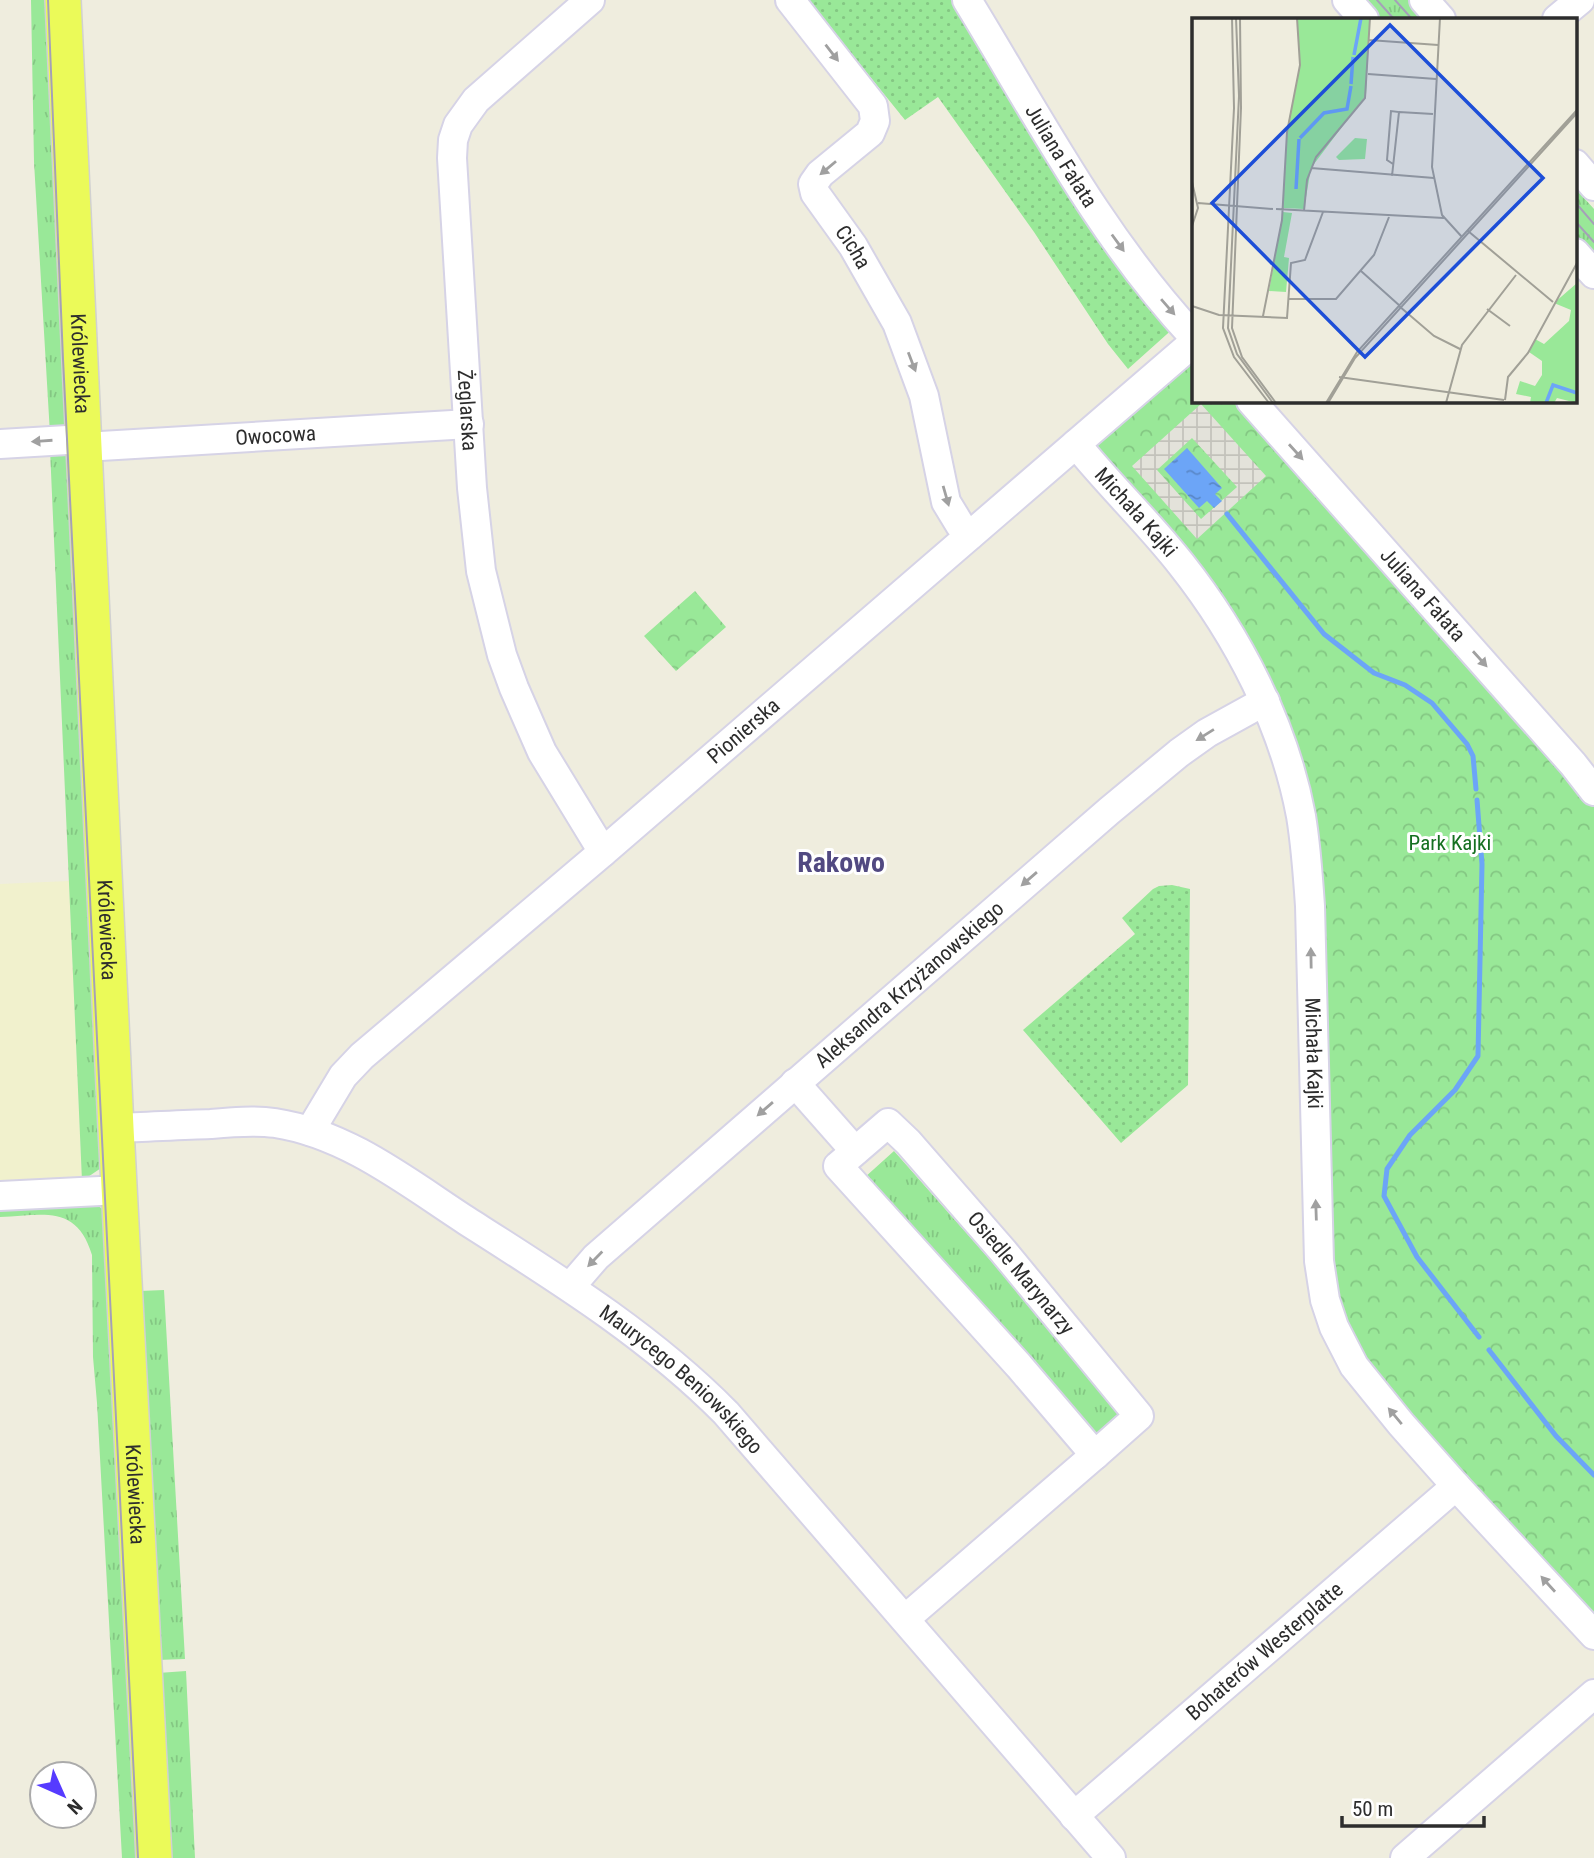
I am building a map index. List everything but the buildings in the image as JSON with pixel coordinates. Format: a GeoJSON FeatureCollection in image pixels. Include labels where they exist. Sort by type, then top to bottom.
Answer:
{"type":"FeatureCollection","features":[{"type":"Feature","properties":{"kind":"main road","name":"Królewiecka"},"geometry":{"type":"LineString","coordinates":[[64,0],[116,1128],[154,1858]]}},
{"type":"Feature","properties":{"kind":"street","name":"Żeglarska"},"geometry":{"type":"LineString","coordinates":[[590,0],[476,100],[455,133],[452,158],[472,488],[480,563],[502,655],[542,752],[603,852]]}},
{"type":"Feature","properties":{"kind":"street","name":"Cicha"},"geometry":{"type":"LineString","coordinates":[[790,0],[873,106],[875,121],[870,134],[820,174],[814,181],[813,188],[853,246],[897,323],[924,396],[947,502],[969,536]]}},
{"type":"Feature","properties":{"kind":"street","name":"Juliana Fałata"},"geometry":{"type":"LineString","coordinates":[[967,0],[1087,200],[1143,278],[1192,335]]}},
{"type":"Feature","properties":{"kind":"street"},"geometry":{"type":"LineString","coordinates":[[1347,0],[1363,18]]}},
{"type":"Feature","properties":{"kind":"street"},"geometry":{"type":"LineString","coordinates":[[1424,0],[1440,18]]}},
{"type":"Feature","properties":{"kind":"street"},"geometry":{"type":"LineString","coordinates":[[1558,18],[1580,0]]}},
{"type":"Feature","properties":{"kind":"street"},"geometry":{"type":"LineString","coordinates":[[1576,165],[1594,186]]}},
{"type":"Feature","properties":{"kind":"street"},"geometry":{"type":"LineString","coordinates":[[1576,254],[1594,274]]}},
{"type":"Feature","properties":{"kind":"street","name":"Pionierska"},"geometry":{"type":"LineString","coordinates":[[310,1131],[343,1076],[362,1056],[603,852],[1192,344]]}},
{"type":"Feature","properties":{"kind":"street","name":"Juliana Fałata"},"geometry":{"type":"LineString","coordinates":[[1252,402],[1594,791]]}},
{"type":"Feature","properties":{"kind":"street","name":"Owocowa"},"geometry":{"type":"LineString","coordinates":[[0,444],[84,443],[469,424]]}},
{"type":"Feature","properties":{"kind":"street","name":"Michała Kajki"},"geometry":{"type":"LineString","coordinates":[[1076,444],[1186,570],[1220,618],[1265,701],[1294,785],[1307,857],[1310,906],[1319,1261],[1325,1300],[1334,1327],[1354,1366],[1401,1424],[1594,1635]]}},
{"type":"Feature","properties":{"kind":"street","name":"Aleksandra Krzyżanowskiego"},"geometry":{"type":"LineString","coordinates":[[570,1287],[596,1257],[1179,753],[1207,733],[1265,701]]}},
{"type":"Feature","properties":{"kind":"street"},"geometry":{"type":"LineString","coordinates":[[795,1083],[855,1151]]}},
{"type":"Feature","properties":{"kind":"street","name":"Maurycego Beniowskiego"},"geometry":{"type":"LineString","coordinates":[[116,1128],[273,1122],[335,1140],[371,1159],[570,1287],[640,1336],[720,1406],[1111,1858]]}},
{"type":"Feature","properties":{"kind":"street","name":"Osiedle Marynarzy"},"geometry":{"type":"LineString","coordinates":[[905,1619],[1096,1455],[1139,1416],[1003,1251],[908,1142],[888,1123],[838,1166],[1096,1455]]}},
{"type":"Feature","properties":{"kind":"street"},"geometry":{"type":"LineString","coordinates":[[0,1196],[120,1190]]}},
{"type":"Feature","properties":{"kind":"street","name":"Bohaterów Westerplatte"},"geometry":{"type":"LineString","coordinates":[[1074,1816],[1456,1486]]}},
{"type":"Feature","properties":{"kind":"street"},"geometry":{"type":"LineString","coordinates":[[1405,1858],[1594,1694]]}},
{"type":"Feature","properties":{"kind":"shaded area"},"geometry":{"type":"Polygon","coordinates":[[[1201,404],[1266,476],[1197,539],[1132,466],[1201,404]],[[1192,438],[1157,470],[1201,519],[1237,487],[1192,438]]]}},
{"type":"Feature","properties":{"kind":"shaded area"},"geometry":{"type":"Polygon","coordinates":[[[69,881],[82,1181],[0,1188],[0,884],[69,881]]]}},
{"type":"Feature","properties":{"kind":"green space"},"geometry":{"type":"Polygon","coordinates":[[[31,0],[53,0],[72,423],[50,434],[34,162],[31,0]]]}},
{"type":"Feature","properties":{"kind":"green space"},"geometry":{"type":"Polygon","coordinates":[[[808,0],[955,0],[1176,326],[1128,369],[938,97],[905,120],[808,0]]]}},
{"type":"Feature","properties":{"kind":"green space"},"geometry":{"type":"Polygon","coordinates":[[[1363,0],[1409,0],[1426,18],[1380,18],[1363,0]]]}},
{"type":"Feature","properties":{"kind":"green space"},"geometry":{"type":"Polygon","coordinates":[[[1576,189],[1594,209],[1594,257],[1576,237],[1576,189]]]}},
{"type":"Feature","properties":{"kind":"green space","name":"Park Kajki"},"geometry":{"type":"Polygon","coordinates":[[[1192,356],[1192,402],[1252,402],[1594,791],[1594,1635],[1334,1327],[1307,857],[1244,660],[1081,451],[1192,356]]]}},
{"type":"Feature","properties":{"kind":"green space"},"geometry":{"type":"Polygon","coordinates":[[[50,449],[68,450],[104,1166],[82,1181],[50,449]]]}},
{"type":"Feature","properties":{"kind":"green space"},"geometry":{"type":"Polygon","coordinates":[[[695,591],[726,627],[676,671],[644,636],[695,591]]]}},
{"type":"Feature","properties":{"kind":"green space"},"geometry":{"type":"Polygon","coordinates":[[[1172,885],[1190,889],[1188,1085],[1121,1143],[1023,1030],[1135,934],[1122,918],[1153,889],[1172,885]]]}},
{"type":"Feature","properties":{"kind":"green space"},"geometry":{"type":"Polygon","coordinates":[[[894,1151],[1121,1408],[1120,1421],[1104,1436],[1088,1432],[864,1178],[894,1151]]]}},
{"type":"Feature","properties":{"kind":"green space"},"geometry":{"type":"Polygon","coordinates":[[[96,1204],[106,1212],[143,1858],[122,1858],[93,1357],[92,1255],[86,1239],[68,1220],[44,1215],[0,1217],[0,1205],[96,1204]]]}},
{"type":"Feature","properties":{"kind":"green space"},"geometry":{"type":"Polygon","coordinates":[[[164,1290],[185,1659],[157,1660],[140,1291],[164,1290]]]}},
{"type":"Feature","properties":{"kind":"green space"},"geometry":{"type":"Polygon","coordinates":[[[186,1671],[195,1858],[168,1858],[158,1673],[186,1671]]]}},
{"type":"Feature","properties":{"kind":"water"},"geometry":{"type":"Polygon","coordinates":[[[1187,448],[1222,488],[1215,494],[1222,501],[1214,508],[1207,501],[1199,508],[1164,469],[1187,448]]]}},
{"type":"Feature","properties":{"kind":"waterway"},"geometry":{"type":"LineString","coordinates":[[1227,514],[1324,634],[1374,673],[1405,685],[1432,703],[1467,744],[1473,756],[1476,789]]}},
{"type":"Feature","properties":{"kind":"waterway"},"geometry":{"type":"LineString","coordinates":[[1477,800],[1482,864],[1478,1056],[1455,1090],[1410,1135],[1387,1169],[1384,1196],[1417,1257],[1479,1337]]}},
{"type":"Feature","properties":{"kind":"waterway"},"geometry":{"type":"LineString","coordinates":[[1489,1350],[1556,1436],[1594,1475]]}},
{"type":"Feature","properties":{"kind":"tram line"},"geometry":{"type":"LineString","coordinates":[[48,0],[63,359],[138,1858]]}},
{"type":"Feature","properties":{"kind":"tram line"},"geometry":{"type":"LineString","coordinates":[[1377,0],[1393,18]]}},
{"type":"Feature","properties":{"kind":"tram line"},"geometry":{"type":"LineString","coordinates":[[1395,0],[1411,18]]}},
{"type":"Feature","properties":{"kind":"tram line"},"geometry":{"type":"LineString","coordinates":[[1576,203],[1594,224]]}},
{"type":"Feature","properties":{"kind":"tram line"},"geometry":{"type":"LineString","coordinates":[[1576,222],[1594,242]]}},
{"type":"Feature","properties":{"kind":"district","name":"Rakowo"},"geometry":{"type":"Point","coordinates":[841,862]}}]}
